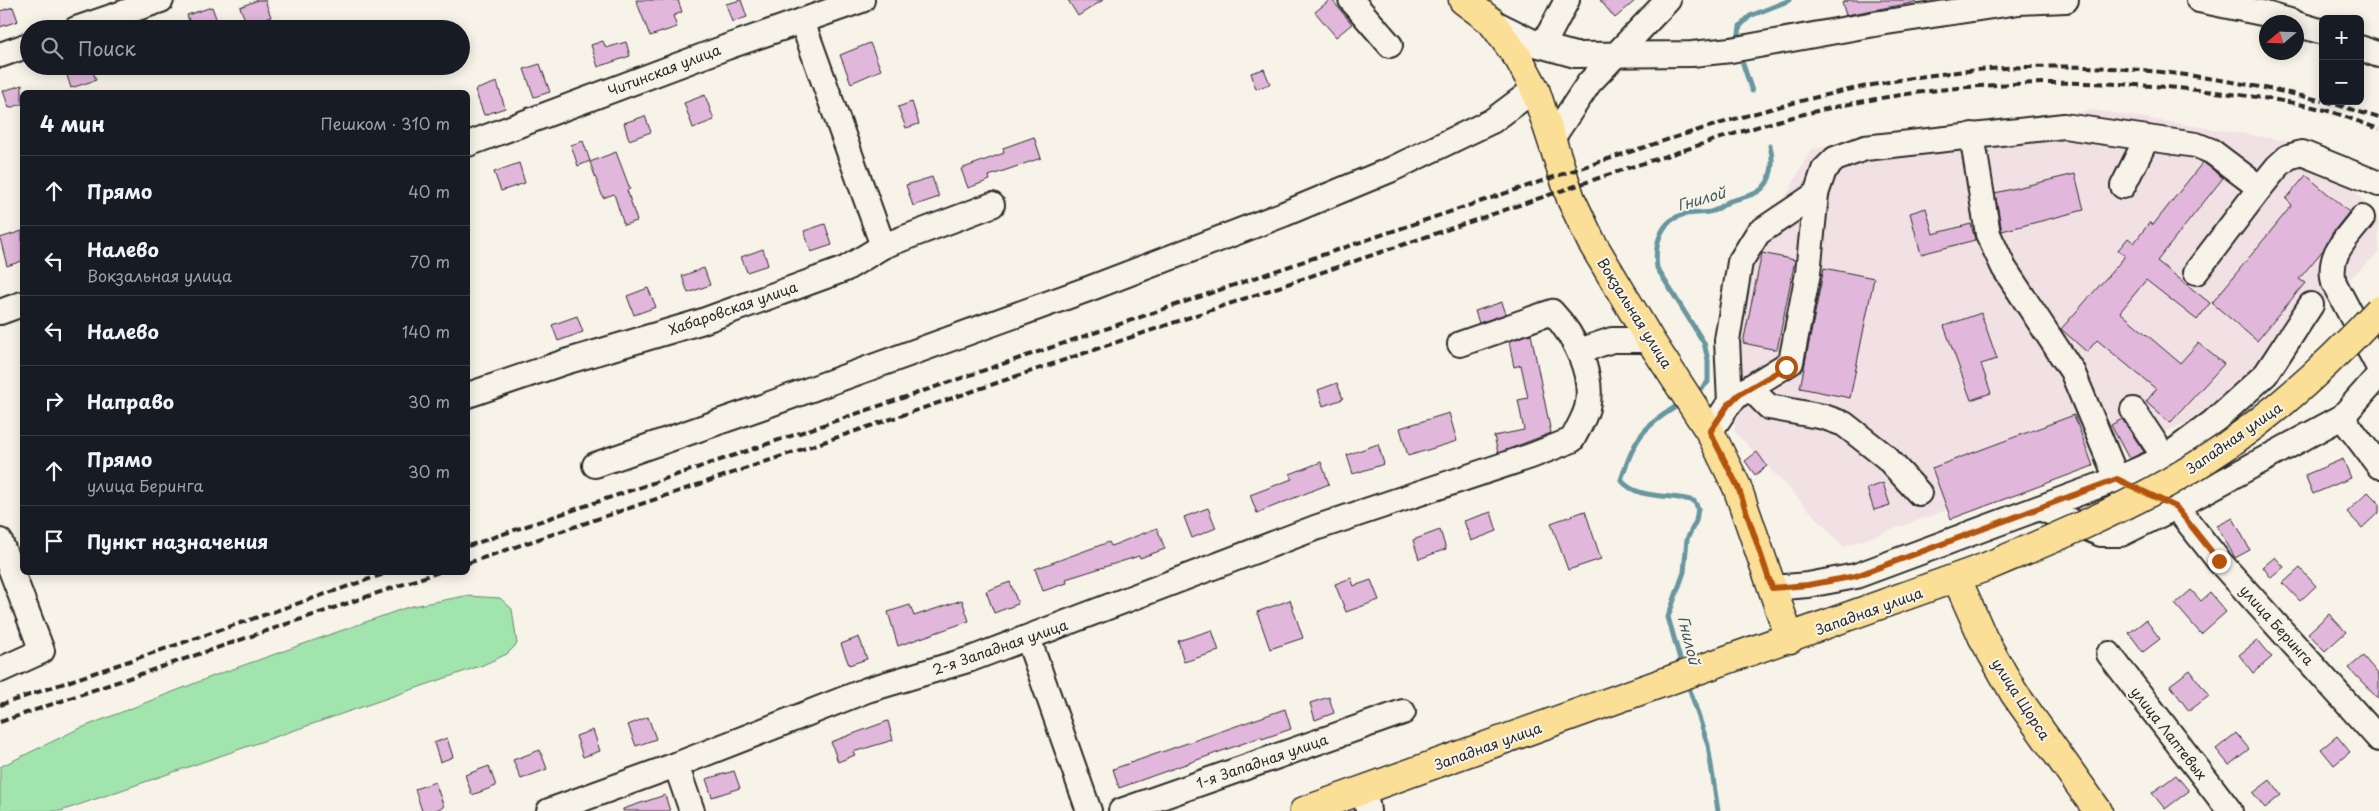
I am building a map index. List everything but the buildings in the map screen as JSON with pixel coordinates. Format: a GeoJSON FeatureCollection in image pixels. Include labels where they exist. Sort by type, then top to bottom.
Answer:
{"type":"FeatureCollection","features":[{"type":"Feature","properties":{"kind":"main road","name":"Вокзальная улица"},"geometry":{"type":"LineString","coordinates":[[1463,0],[1492,22],[1519,60],[1535,89],[1570,198],[1591,241],[1650,340],[1710,432],[1738,487],[1790,639]]}},
{"type":"Feature","properties":{"kind":"main road","name":"Западная улица"},"geometry":{"type":"LineString","coordinates":[[1304,811],[1366,801],[1659,685],[1957,579],[2139,498],[2224,448],[2284,404],[2334,359],[2379,310]]}},
{"type":"Feature","properties":{"kind":"main road","name":"улица Щорса"},"geometry":{"type":"LineString","coordinates":[[1957,579],[1983,638],[2014,693],[2098,811]]}},
{"type":"Feature","properties":{"kind":"street"},"geometry":{"type":"LineString","coordinates":[[102,20],[161,0]]}},
{"type":"Feature","properties":{"kind":"street","name":"Читинская улица"},"geometry":{"type":"LineString","coordinates":[[470,143],[862,0]]}},
{"type":"Feature","properties":{"kind":"street"},"geometry":{"type":"LineString","coordinates":[[1351,0],[1390,45]]}},
{"type":"Feature","properties":{"kind":"street"},"geometry":{"type":"LineString","coordinates":[[1539,45],[1549,34],[1567,0]]}},
{"type":"Feature","properties":{"kind":"street"},"geometry":{"type":"LineString","coordinates":[[1551,140],[1589,83],[1668,0]]}},
{"type":"Feature","properties":{"kind":"street"},"geometry":{"type":"LineString","coordinates":[[1492,22],[1539,45],[1575,55],[1692,54],[1731,50],[1880,23],[2020,1],[2066,0]]}},
{"type":"Feature","properties":{"kind":"street"},"geometry":{"type":"LineString","coordinates":[[2199,0],[2269,15]]}},
{"type":"Feature","properties":{"kind":"street"},"geometry":{"type":"LineString","coordinates":[[802,21],[882,246]]}},
{"type":"Feature","properties":{"kind":"street"},"geometry":{"type":"LineString","coordinates":[[2304,26],[2319,31]]}},
{"type":"Feature","properties":{"kind":"street"},"geometry":{"type":"LineString","coordinates":[[0,55],[20,48]]}},
{"type":"Feature","properties":{"kind":"street"},"geometry":{"type":"LineString","coordinates":[[2364,50],[2379,56]]}},
{"type":"Feature","properties":{"kind":"street"},"geometry":{"type":"LineString","coordinates":[[595,465],[1063,298],[1284,214],[1390,170],[1492,121],[1535,89]]}},
{"type":"Feature","properties":{"kind":"street"},"geometry":{"type":"LineString","coordinates":[[1710,432],[1730,402],[1738,395],[1786,367],[1793,356],[1808,273],[1816,194],[1824,170],[1836,159],[1865,148],[2064,126],[2196,145],[2211,151],[2260,188]]}},
{"type":"Feature","properties":{"kind":"street"},"geometry":{"type":"LineString","coordinates":[[1972,135],[1988,234],[2004,268],[2072,371],[2117,479],[2176,507]]}},
{"type":"Feature","properties":{"kind":"street"},"geometry":{"type":"LineString","coordinates":[[2123,186],[2147,138]]}},
{"type":"Feature","properties":{"kind":"street"},"geometry":{"type":"LineString","coordinates":[[2196,272],[2260,188],[2288,156],[2302,153],[2379,184]]}},
{"type":"Feature","properties":{"kind":"street"},"geometry":{"type":"LineString","coordinates":[[1730,402],[1727,340],[1740,262],[1758,233],[1816,194]]}},
{"type":"Feature","properties":{"kind":"street","name":"Хабаровская улица"},"geometry":{"type":"LineString","coordinates":[[470,394],[727,312],[845,269],[882,246],[992,205]]}},
{"type":"Feature","properties":{"kind":"street"},"geometry":{"type":"LineString","coordinates":[[2362,218],[2334,256],[2331,270],[2334,283],[2379,368]]}},
{"type":"Feature","properties":{"kind":"street"},"geometry":{"type":"LineString","coordinates":[[0,312],[20,305]]}},
{"type":"Feature","properties":{"kind":"street"},"geometry":{"type":"LineString","coordinates":[[1772,588],[1808,585],[1856,576],[2117,479],[2165,458],[2212,422],[2266,374],[2311,306]]}},
{"type":"Feature","properties":{"kind":"street","name":"2-я Западная улица"},"geometry":{"type":"LineString","coordinates":[[549,811],[676,765],[867,690],[972,659],[1315,528],[1531,456],[1572,440],[1587,408],[1587,384],[1579,351],[1563,324],[1552,312],[1460,344]]}},
{"type":"Feature","properties":{"kind":"street"},"geometry":{"type":"LineString","coordinates":[[1579,351],[1612,340],[1650,340]]}},
{"type":"Feature","properties":{"kind":"street"},"geometry":{"type":"LineString","coordinates":[[2040,508],[2101,534],[2121,534],[2176,507],[2342,416],[2379,375]]}},
{"type":"Feature","properties":{"kind":"street"},"geometry":{"type":"LineString","coordinates":[[1751,389],[1769,407],[1824,416],[1844,424],[1886,457],[1919,493]]}},
{"type":"Feature","properties":{"kind":"street"},"geometry":{"type":"LineString","coordinates":[[2133,410],[2165,458]]}},
{"type":"Feature","properties":{"kind":"street"},"geometry":{"type":"LineString","coordinates":[[2342,416],[2379,466]]}},
{"type":"Feature","properties":{"kind":"street","name":"улица Беринга"},"geometry":{"type":"LineString","coordinates":[[2176,507],[2219,561],[2379,739]]}},
{"type":"Feature","properties":{"kind":"street"},"geometry":{"type":"LineString","coordinates":[[0,541],[17,568],[42,651],[0,670]]}},
{"type":"Feature","properties":{"kind":"street"},"geometry":{"type":"LineString","coordinates":[[1028,638],[1089,811]]}},
{"type":"Feature","properties":{"kind":"street","name":"улица Лаптевых"},"geometry":{"type":"LineString","coordinates":[[2109,654],[2230,811]]}},
{"type":"Feature","properties":{"kind":"street","name":"1-я Западная улица"},"geometry":{"type":"LineString","coordinates":[[1121,811],[1403,712]]}},
{"type":"Feature","properties":{"kind":"street"},"geometry":{"type":"LineString","coordinates":[[676,765],[692,811]]}},
{"type":"Feature","properties":{"kind":"shaded area"},"geometry":{"type":"Polygon","coordinates":[[[2094,110],[2320,146],[2378,219],[2379,252],[2197,420],[1844,547],[1735,432],[1730,303],[1811,149],[2094,110]]]}},
{"type":"Feature","properties":{"kind":"green space"},"geometry":{"type":"Polygon","coordinates":[[[465,596],[500,598],[512,609],[517,644],[507,654],[483,665],[61,811],[0,811],[0,767],[76,730],[216,675],[408,607],[465,596]]]}},
{"type":"Feature","properties":{"kind":"waterway","name":"Гнилой"},"geometry":{"type":"LineString","coordinates":[[1738,41],[1740,26],[1750,16],[1790,0]]}},
{"type":"Feature","properties":{"kind":"waterway","name":"Гнилой"},"geometry":{"type":"LineString","coordinates":[[1743,64],[1752,91]]}},
{"type":"Feature","properties":{"kind":"waterway","name":"Гнилой"},"geometry":{"type":"LineString","coordinates":[[1700,390],[1708,382],[1708,360],[1704,343],[1657,268],[1658,242],[1665,227],[1677,217],[1689,213],[1713,211],[1730,201],[1756,193],[1764,187],[1771,170],[1770,146]]}},
{"type":"Feature","properties":{"kind":"waterway","name":"Гнилой"},"geometry":{"type":"LineString","coordinates":[[1677,406],[1655,421],[1640,436],[1630,455],[1621,480],[1628,487],[1636,491],[1694,501],[1698,508],[1696,521],[1687,539],[1684,572],[1668,617],[1682,666]]}},
{"type":"Feature","properties":{"kind":"waterway","name":"Гнилой"},"geometry":{"type":"LineString","coordinates":[[1687,681],[1708,745],[1718,811]]}},
{"type":"Feature","properties":{"kind":"railway"},"geometry":{"type":"LineString","coordinates":[[470,545],[1641,148],[1743,117],[1846,90],[1951,73],[2005,68],[2086,67],[2126,69],[2205,78],[2244,84],[2319,100]]}},
{"type":"Feature","properties":{"kind":"railway"},"geometry":{"type":"LineString","coordinates":[[470,562],[1631,167],[1752,128],[1826,109],[1871,100],[1961,88],[2006,84],[2097,83],[2188,89],[2269,99],[2325,110],[2379,129]]}},
{"type":"Feature","properties":{"kind":"railway"},"geometry":{"type":"LineString","coordinates":[[2338,105],[2379,118]]}},
{"type":"Feature","properties":{"kind":"railway"},"geometry":{"type":"LineString","coordinates":[[0,705],[381,575]]}},
{"type":"Feature","properties":{"kind":"railway"},"geometry":{"type":"LineString","coordinates":[[0,722],[430,575]]}},
{"type":"Feature","properties":{"kind":"route"},"geometry":{"type":"LineString","coordinates":[[1786,367],[1738,395],[1728,405],[1710,432],[1738,487],[1772,588],[1808,585],[1856,576],[2117,479],[2176,507],[2219,561]]}}]}
